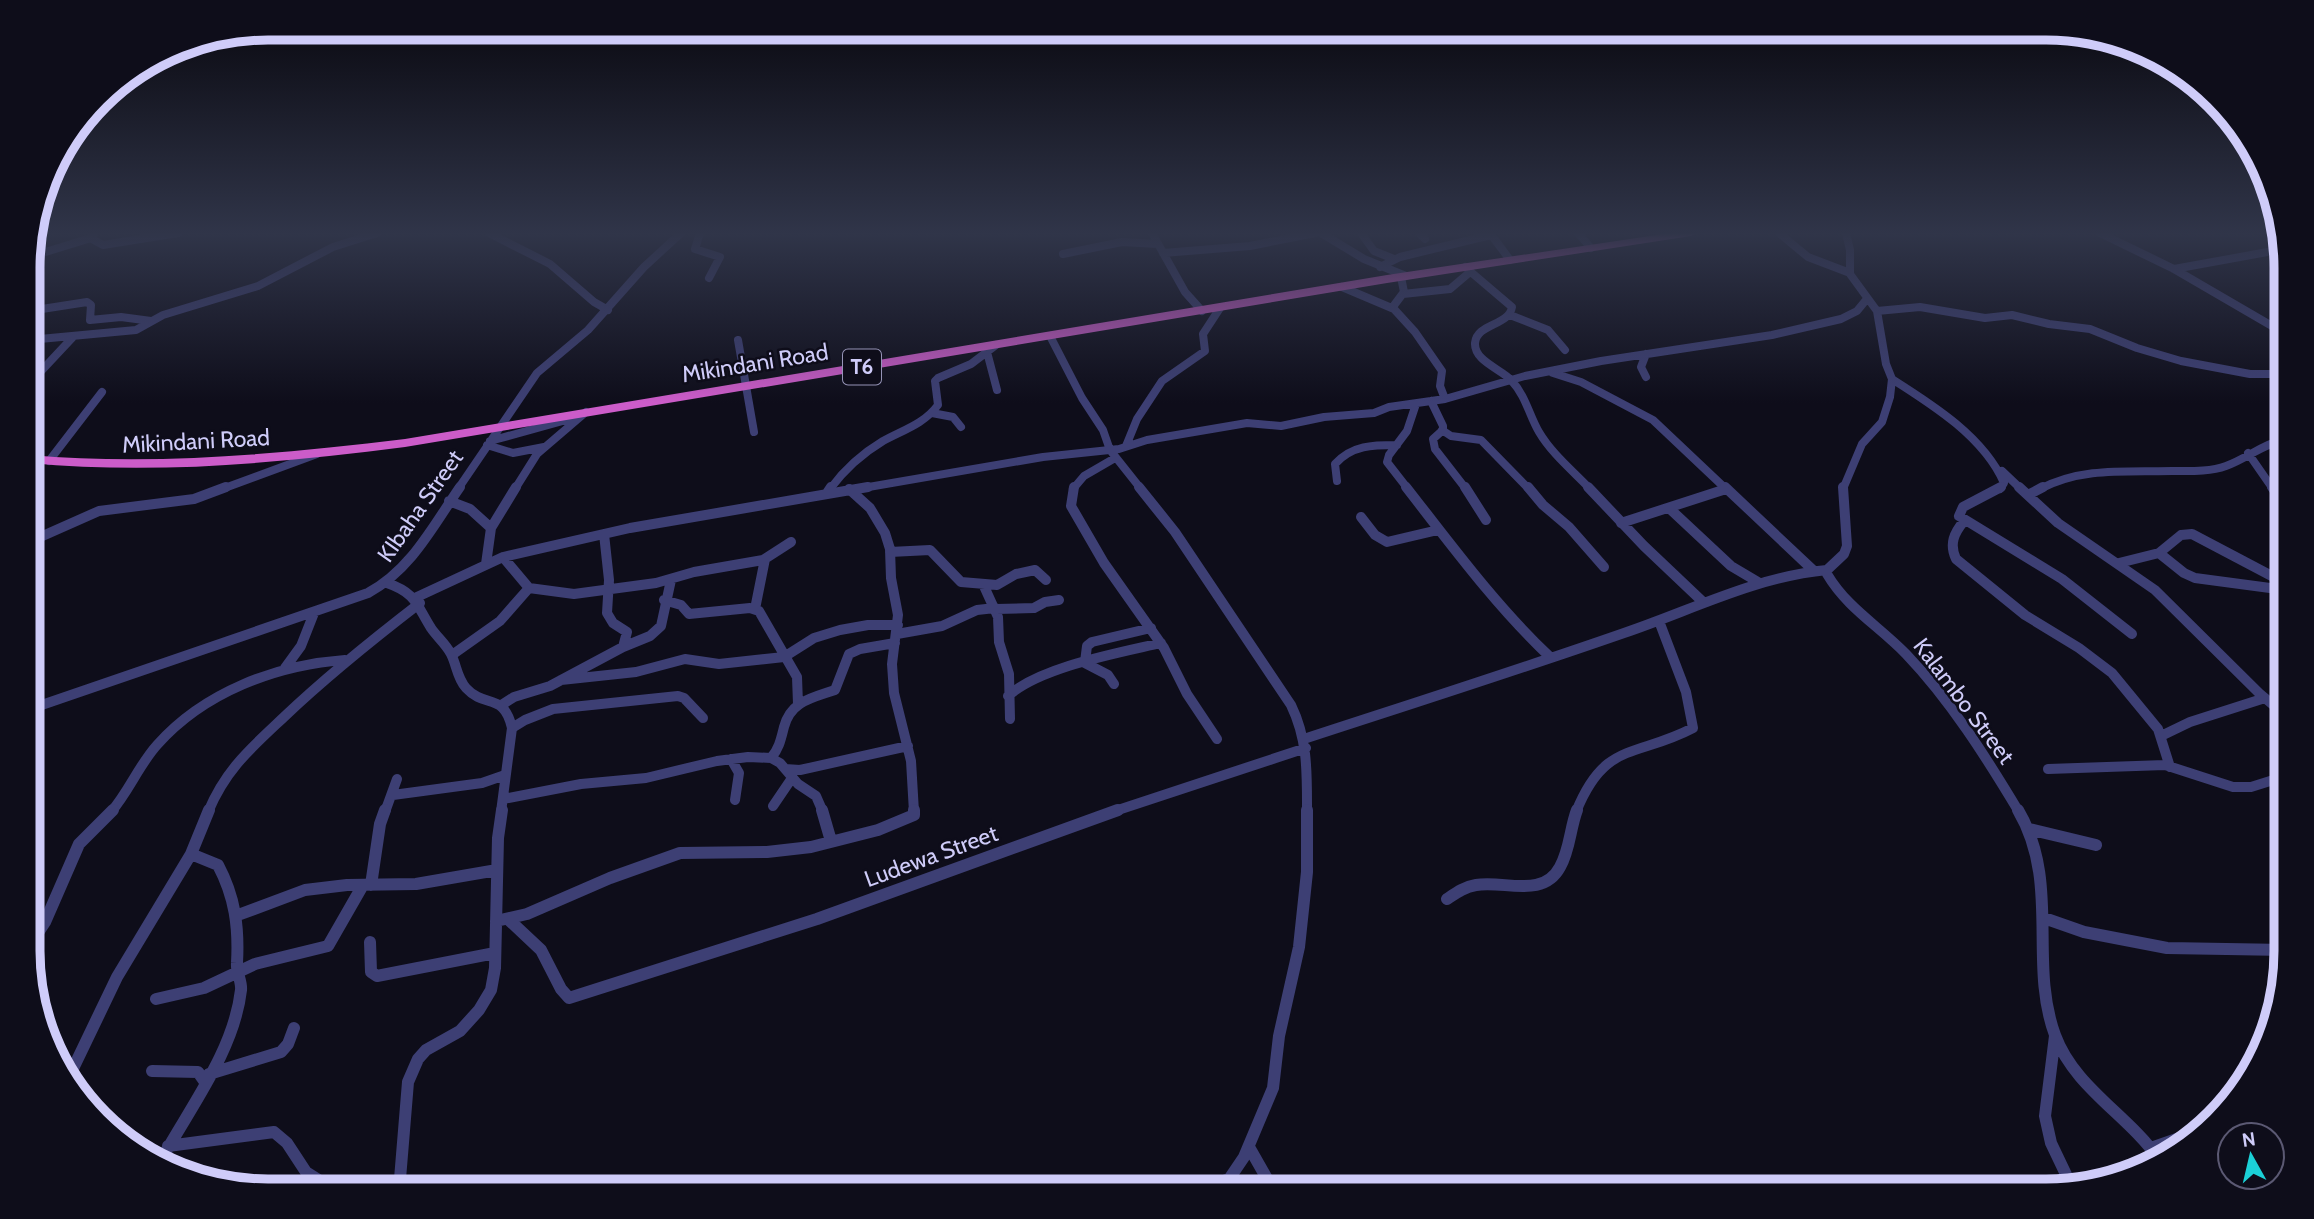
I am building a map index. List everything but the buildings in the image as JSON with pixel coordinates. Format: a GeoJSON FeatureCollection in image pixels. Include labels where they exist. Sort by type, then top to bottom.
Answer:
{"type":"FeatureCollection","features":[{"type":"Feature","properties":{"kind":"highway","name":"Mikindani Road"},"geometry":{"type":"LineString","coordinates":[[41,460],[115,466],[183,465],[317,454],[405,443],[500,425],[584,414],[991,348],[1325,290]]}},
{"type":"Feature","properties":{"kind":"street"},"geometry":{"type":"LineString","coordinates":[[41,339],[129,332],[205,301],[244,290]]}},
{"type":"Feature","properties":{"kind":"street"},"geometry":{"type":"LineString","coordinates":[[580,290],[608,310]]}},
{"type":"Feature","properties":{"kind":"street","name":"KIbaha Street"},"geometry":{"type":"LineString","coordinates":[[40,706],[314,613],[366,594],[387,583],[409,562],[537,373],[608,310],[624,290]]}},
{"type":"Feature","properties":{"kind":"street"},"geometry":{"type":"LineString","coordinates":[[1184,290],[1202,311]]}},
{"type":"Feature","properties":{"kind":"street"},"geometry":{"type":"LineString","coordinates":[[1349,290],[1392,308],[1415,332],[1442,371],[1440,386],[1446,399]]}},
{"type":"Feature","properties":{"kind":"street"},"geometry":{"type":"LineString","coordinates":[[1392,308],[1403,290]]}},
{"type":"Feature","properties":{"kind":"street"},"geometry":{"type":"LineString","coordinates":[[1403,294],[1442,290]]}},
{"type":"Feature","properties":{"kind":"street"},"geometry":{"type":"LineString","coordinates":[[1491,290],[1511,307],[1510,315]]}},
{"type":"Feature","properties":{"kind":"street"},"geometry":{"type":"LineString","coordinates":[[1827,570],[1844,554],[1847,546],[1843,484],[1862,444],[1882,422],[1890,397],[1892,379],[1886,364],[1877,311],[1860,290]]}},
{"type":"Feature","properties":{"kind":"street"},"geometry":{"type":"LineString","coordinates":[[2210,290],[2274,327]]}},
{"type":"Feature","properties":{"kind":"street"},"geometry":{"type":"LineString","coordinates":[[1217,739],[1192,704],[1161,643],[1104,563],[1071,506],[1070,498],[1077,482],[1113,454],[1126,446],[1247,423],[1288,426],[1317,418],[1374,413],[1389,407],[1446,399],[1550,372],[1646,354],[1762,337],[1841,319],[1857,311],[1866,300]]}},
{"type":"Feature","properties":{"kind":"street"},"geometry":{"type":"LineString","coordinates":[[41,309],[87,302],[91,305],[88,318],[90,320],[121,317],[152,321]]}},
{"type":"Feature","properties":{"kind":"street"},"geometry":{"type":"LineString","coordinates":[[1877,311],[1899,307],[1943,309],[1985,318],[2012,315],[2049,324],[2090,329],[2137,348],[2181,361],[2254,374],[2274,374]]}},
{"type":"Feature","properties":{"kind":"street"},"geometry":{"type":"LineString","coordinates":[[1126,446],[1133,428],[1163,381],[1171,372],[1205,351],[1203,334],[1220,308]]}},
{"type":"Feature","properties":{"kind":"street"},"geometry":{"type":"LineString","coordinates":[[1510,315],[1548,330],[1564,350]]}},
{"type":"Feature","properties":{"kind":"street"},"geometry":{"type":"LineString","coordinates":[[1510,315],[1481,332],[1475,343],[1482,358],[1511,381],[1531,407],[1542,438],[1621,523],[1703,602]]}},
{"type":"Feature","properties":{"kind":"street"},"geometry":{"type":"LineString","coordinates":[[1050,336],[1082,398],[1103,430],[1113,454],[1175,532],[1291,705],[1305,744],[1308,851],[1299,947],[1279,1036],[1273,1088],[1249,1147],[1228,1178]]}},
{"type":"Feature","properties":{"kind":"street"},"geometry":{"type":"LineString","coordinates":[[41,371],[73,337]]}},
{"type":"Feature","properties":{"kind":"street"},"geometry":{"type":"LineString","coordinates":[[738,340],[754,432]]}},
{"type":"Feature","properties":{"kind":"street"},"geometry":{"type":"LineString","coordinates":[[991,348],[997,390]]}},
{"type":"Feature","properties":{"kind":"street"},"geometry":{"type":"LineString","coordinates":[[827,492],[870,450],[918,424],[932,413],[938,405],[935,381],[938,377],[971,364],[991,348]]}},
{"type":"Feature","properties":{"kind":"street"},"geometry":{"type":"LineString","coordinates":[[1646,354],[1641,366],[1646,377]]}},
{"type":"Feature","properties":{"kind":"street"},"geometry":{"type":"LineString","coordinates":[[1550,372],[1581,382],[1644,414],[1814,571]]}},
{"type":"Feature","properties":{"kind":"street"},"geometry":{"type":"LineString","coordinates":[[1892,379],[1940,411],[2058,523],[2155,590],[2274,706]]}},
{"type":"Feature","properties":{"kind":"street"},"geometry":{"type":"LineString","coordinates":[[49,461],[103,392]]}},
{"type":"Feature","properties":{"kind":"street"},"geometry":{"type":"LineString","coordinates":[[1431,401],[1443,426],[1433,439],[1435,449],[1456,473],[1486,520]]}},
{"type":"Feature","properties":{"kind":"street"},"geometry":{"type":"LineString","coordinates":[[1416,404],[1407,431],[1387,463],[1438,530],[1530,638],[1550,657]]}},
{"type":"Feature","properties":{"kind":"street"},"geometry":{"type":"LineString","coordinates":[[932,413],[953,417],[961,427]]}},
{"type":"Feature","properties":{"kind":"street"},"geometry":{"type":"LineString","coordinates":[[488,443],[584,414]]}},
{"type":"Feature","properties":{"kind":"street"},"geometry":{"type":"LineString","coordinates":[[486,564],[491,528],[537,454],[584,414]]}},
{"type":"Feature","properties":{"kind":"street"},"geometry":{"type":"LineString","coordinates":[[1442,430],[1451,436],[1482,440],[1504,460],[1543,505],[1569,527],[1604,567]]}},
{"type":"Feature","properties":{"kind":"street"},"geometry":{"type":"LineString","coordinates":[[2028,495],[2059,480],[2089,472],[2209,470],[2234,463],[2264,444],[2274,442]]}},
{"type":"Feature","properties":{"kind":"street"},"geometry":{"type":"LineString","coordinates":[[488,443],[513,453],[545,447]]}},
{"type":"Feature","properties":{"kind":"street"},"geometry":{"type":"LineString","coordinates":[[1337,481],[1335,464],[1346,453],[1362,446],[1397,445]]}},
{"type":"Feature","properties":{"kind":"street"},"geometry":{"type":"LineString","coordinates":[[73,1068],[117,977],[191,854],[214,795],[234,764],[345,660],[419,600],[503,557],[604,534],[827,492],[1073,452],[1113,454]]}},
{"type":"Feature","properties":{"kind":"street"},"geometry":{"type":"LineString","coordinates":[[2248,453],[2274,490]]}},
{"type":"Feature","properties":{"kind":"street"},"geometry":{"type":"LineString","coordinates":[[41,537],[99,511],[194,499],[317,454]]}},
{"type":"Feature","properties":{"kind":"street"},"geometry":{"type":"LineString","coordinates":[[1999,469],[2004,483],[2000,489],[1963,507],[1959,516],[2062,579],[2132,634]]}},
{"type":"Feature","properties":{"kind":"street"},"geometry":{"type":"LineString","coordinates":[[496,921],[509,920],[599,882],[684,852],[713,850],[761,853],[806,848],[864,833],[914,815],[912,770],[894,693],[892,664],[897,634],[890,552],[885,533],[870,508],[849,489]]}},
{"type":"Feature","properties":{"kind":"street"},"geometry":{"type":"LineString","coordinates":[[1621,523],[1726,489]]}},
{"type":"Feature","properties":{"kind":"street"},"geometry":{"type":"LineString","coordinates":[[449,501],[470,509],[491,528]]}},
{"type":"Feature","properties":{"kind":"street"},"geometry":{"type":"LineString","coordinates":[[1669,508],[1731,566],[1758,582]]}},
{"type":"Feature","properties":{"kind":"street"},"geometry":{"type":"LineString","coordinates":[[1362,517],[1375,535],[1387,542],[1438,530]]}},
{"type":"Feature","properties":{"kind":"street"},"geometry":{"type":"LineString","coordinates":[[1964,521],[1957,529],[1951,547],[1963,567],[1998,591],[2025,615],[2080,648],[2112,673],[2137,701],[2161,736],[2170,766]]}},
{"type":"Feature","properties":{"kind":"street"},"geometry":{"type":"LineString","coordinates":[[604,534],[607,613],[613,623],[628,635],[623,647]]}},
{"type":"Feature","properties":{"kind":"street"},"geometry":{"type":"LineString","coordinates":[[2119,563],[2159,553],[2181,535],[2192,534],[2274,577]]}},
{"type":"Feature","properties":{"kind":"street"},"geometry":{"type":"LineString","coordinates":[[503,557],[529,588],[573,594],[671,580],[694,572],[765,559],[791,542]]}},
{"type":"Feature","properties":{"kind":"street"},"geometry":{"type":"LineString","coordinates":[[890,552],[930,550],[958,580],[1001,584],[1016,574],[1035,570],[1046,580]]}},
{"type":"Feature","properties":{"kind":"street"},"geometry":{"type":"LineString","coordinates":[[2159,553],[2184,573],[2195,578],[2274,589]]}},
{"type":"Feature","properties":{"kind":"street"},"geometry":{"type":"LineString","coordinates":[[755,609],[765,559]]}},
{"type":"Feature","properties":{"kind":"street","name":"Ludewa Street"},"geometry":{"type":"LineString","coordinates":[[509,920],[543,952],[558,986],[569,998],[828,915],[1081,822],[1659,621],[1758,582],[1827,570]]}},
{"type":"Feature","properties":{"kind":"street","name":"Kalambo Street"},"geometry":{"type":"LineString","coordinates":[[1827,570],[1828,578],[1834,587],[1908,657],[1949,708],[2029,829],[2038,857],[2048,996],[2055,1036],[2045,1116],[2051,1143],[2067,1177]]}},
{"type":"Feature","properties":{"kind":"street"},"geometry":{"type":"LineString","coordinates":[[503,704],[509,699],[561,680],[623,647],[646,639],[660,628],[665,620],[664,591],[671,580]]}},
{"type":"Feature","properties":{"kind":"street"},"geometry":{"type":"LineString","coordinates":[[387,583],[399,586],[419,600],[431,627],[452,656],[465,688],[485,699],[503,704],[510,713],[512,727],[497,870],[495,953],[491,990],[479,1010],[460,1031],[426,1050],[412,1068],[408,1082],[399,1179]]}},
{"type":"Feature","properties":{"kind":"street"},"geometry":{"type":"LineString","coordinates":[[983,584],[995,608],[999,642],[1009,674],[1010,719]]}},
{"type":"Feature","properties":{"kind":"street"},"geometry":{"type":"LineString","coordinates":[[452,656],[493,626],[529,588]]}},
{"type":"Feature","properties":{"kind":"street"},"geometry":{"type":"LineString","coordinates":[[664,600],[681,605],[689,614],[755,609],[764,617],[797,677],[798,704]]}},
{"type":"Feature","properties":{"kind":"street"},"geometry":{"type":"LineString","coordinates":[[771,758],[781,747],[783,725],[798,704],[835,690],[847,656],[852,652],[897,634],[942,626],[976,610],[1034,608],[1045,602],[1059,600]]}},
{"type":"Feature","properties":{"kind":"street"},"geometry":{"type":"LineString","coordinates":[[284,669],[301,646],[314,613]]}},
{"type":"Feature","properties":{"kind":"street"},"geometry":{"type":"LineString","coordinates":[[1447,899],[1464,886],[1482,883],[1525,886],[1548,881],[1557,874],[1573,821],[1587,790],[1605,764],[1615,757],[1693,728],[1695,724],[1659,621]]}},
{"type":"Feature","properties":{"kind":"street"},"geometry":{"type":"LineString","coordinates":[[1084,662],[1087,646],[1092,642],[1151,628]]}},
{"type":"Feature","properties":{"kind":"street"},"geometry":{"type":"LineString","coordinates":[[561,680],[636,672],[685,659],[719,664],[784,657],[814,638],[845,629],[897,634]]}},
{"type":"Feature","properties":{"kind":"street"},"geometry":{"type":"LineString","coordinates":[[1118,635],[1123,646],[1120,652]]}},
{"type":"Feature","properties":{"kind":"street"},"geometry":{"type":"LineString","coordinates":[[1008,696],[1020,685],[1084,662],[1161,643]]}},
{"type":"Feature","properties":{"kind":"street"},"geometry":{"type":"LineString","coordinates":[[40,930],[78,845],[112,810],[157,744],[172,728],[234,690],[284,669],[305,663],[345,660]]}},
{"type":"Feature","properties":{"kind":"street"},"geometry":{"type":"LineString","coordinates":[[1084,662],[1108,675],[1114,684]]}},
{"type":"Feature","properties":{"kind":"street"},"geometry":{"type":"LineString","coordinates":[[512,727],[531,715],[553,710],[678,696],[684,698],[703,718]]}},
{"type":"Feature","properties":{"kind":"street"},"geometry":{"type":"LineString","coordinates":[[2161,736],[2190,722],[2265,698]]}},
{"type":"Feature","properties":{"kind":"street"},"geometry":{"type":"LineString","coordinates":[[773,806],[789,773],[908,746]]}},
{"type":"Feature","properties":{"kind":"street"},"geometry":{"type":"LineString","coordinates":[[503,799],[581,784],[643,778],[731,759],[771,758],[816,796],[828,824],[831,841]]}},
{"type":"Feature","properties":{"kind":"street"},"geometry":{"type":"LineString","coordinates":[[731,759],[740,771],[735,800]]}},
{"type":"Feature","properties":{"kind":"street"},"geometry":{"type":"LineString","coordinates":[[2048,769],[2170,766],[2233,787],[2250,787],[2274,780]]}},
{"type":"Feature","properties":{"kind":"street"},"geometry":{"type":"LineString","coordinates":[[393,795],[482,783],[505,775]]}},
{"type":"Feature","properties":{"kind":"street"},"geometry":{"type":"LineString","coordinates":[[156,999],[189,993],[261,962],[328,946],[367,885],[380,824],[397,779]]}},
{"type":"Feature","properties":{"kind":"street"},"geometry":{"type":"LineString","coordinates":[[2029,829],[2096,845]]}},
{"type":"Feature","properties":{"kind":"street"},"geometry":{"type":"LineString","coordinates":[[164,1153],[228,1036],[242,985],[237,973],[240,942],[238,915],[218,865],[191,854]]}},
{"type":"Feature","properties":{"kind":"street"},"geometry":{"type":"LineString","coordinates":[[238,915],[299,891],[416,884],[497,870]]}},
{"type":"Feature","properties":{"kind":"street"},"geometry":{"type":"LineString","coordinates":[[2044,918],[2084,932],[2167,948],[2274,950]]}},
{"type":"Feature","properties":{"kind":"street"},"geometry":{"type":"LineString","coordinates":[[370,942],[371,972],[377,976],[495,953]]}},
{"type":"Feature","properties":{"kind":"street"},"geometry":{"type":"LineString","coordinates":[[207,1078],[281,1052],[288,1044],[294,1028]]}},
{"type":"Feature","properties":{"kind":"street","name":"Kalambo Street"},"geometry":{"type":"LineString","coordinates":[[2055,1036],[2079,1072],[2153,1152]]}},
{"type":"Feature","properties":{"kind":"street"},"geometry":{"type":"LineString","coordinates":[[152,1071],[198,1072],[207,1078]]}},
{"type":"Feature","properties":{"kind":"street"},"geometry":{"type":"LineString","coordinates":[[168,1146],[274,1132],[283,1137],[312,1179]]}},
{"type":"Feature","properties":{"kind":"street"},"geometry":{"type":"LineString","coordinates":[[1249,1147],[1267,1178]]}}]}
